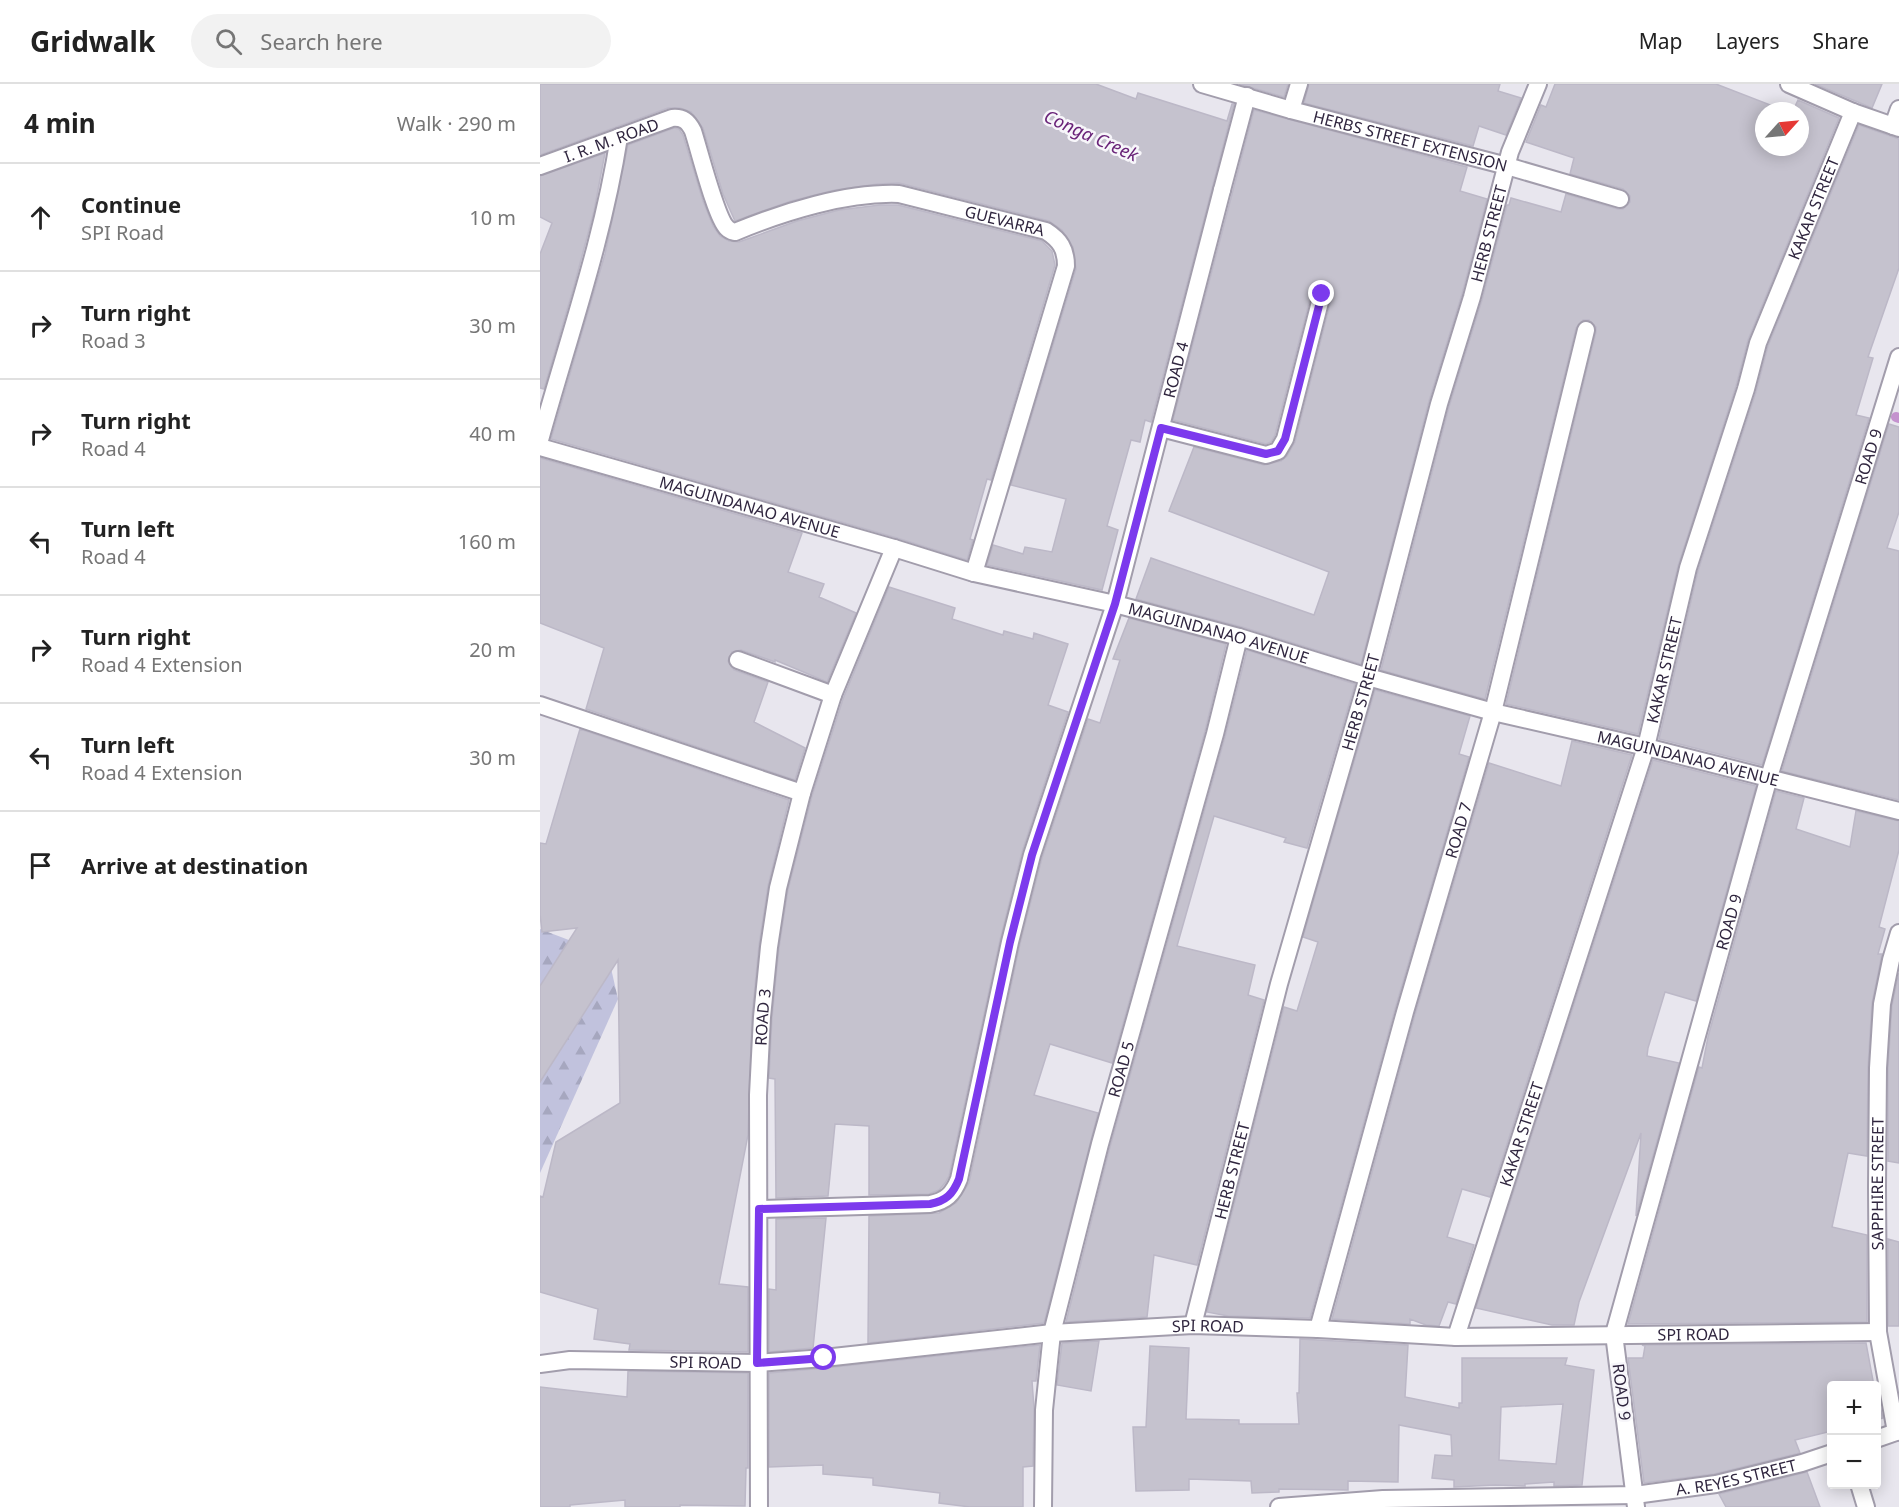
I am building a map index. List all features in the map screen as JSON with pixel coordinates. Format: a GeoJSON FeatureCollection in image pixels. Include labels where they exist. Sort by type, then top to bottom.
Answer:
{"type":"FeatureCollection","features":[{"type":"Feature","properties":{"kind":"street","name":"HERBS STREET EXTENSION"},"geometry":{"type":"LineString","coordinates":[[1202,84],[1291,110],[1507,166],[1620,199]]}},
{"type":"Feature","properties":{"kind":"street"},"geometry":{"type":"LineString","coordinates":[[1291,110],[1299,84]]}},
{"type":"Feature","properties":{"kind":"street","name":"HERB STREET"},"geometry":{"type":"LineString","coordinates":[[1193,1325],[1279,984],[1368,677],[1439,404],[1472,297],[1510,152],[1538,84]]}},
{"type":"Feature","properties":{"kind":"street"},"geometry":{"type":"LineString","coordinates":[[1789,84],[1853,112],[1896,127],[1899,109]]}},
{"type":"Feature","properties":{"kind":"street","name":"ROAD 4"},"geometry":{"type":"LineString","coordinates":[[759,1209],[930,1204],[949,1197],[955,1189],[1010,942],[1032,855],[1115,604],[1247,96]]}},
{"type":"Feature","properties":{"kind":"street","name":"KAKAR STREET"},"geometry":{"type":"LineString","coordinates":[[1456,1337],[1646,747],[1688,568],[1746,388],[1758,343],[1853,112]]}},
{"type":"Feature","properties":{"kind":"street","name":"I. R. M. ROAD"},"geometry":{"type":"LineString","coordinates":[[540,166],[672,118],[683,119]]}},
{"type":"Feature","properties":{"kind":"street","name":"GUEVARRA"},"geometry":{"type":"LineString","coordinates":[[683,119],[693,131],[716,207],[730,231],[735,232],[767,220],[850,196],[874,193],[899,194],[1046,231],[1062,244],[1066,254],[1066,266],[974,573]]}},
{"type":"Feature","properties":{"kind":"street"},"geometry":{"type":"LineString","coordinates":[[540,440],[599,237],[613,178],[619,137]]}},
{"type":"Feature","properties":{"kind":"street"},"geometry":{"type":"LineString","coordinates":[[1161,428],[1266,454],[1278,451],[1285,439],[1322,294]]}},
{"type":"Feature","properties":{"kind":"street","name":"ROAD 7"},"geometry":{"type":"LineString","coordinates":[[1318,1329],[1405,1012],[1493,712],[1586,330]]}},
{"type":"Feature","properties":{"kind":"street","name":"ROAD 9"},"geometry":{"type":"LineString","coordinates":[[1636,1501],[1614,1335],[1769,777],[1899,357]]}},
{"type":"Feature","properties":{"kind":"street","name":"MAGUINDANAO AVENUE"},"geometry":{"type":"LineString","coordinates":[[540,447],[974,573],[1115,604],[1239,637],[1368,677],[1493,712],[1646,747],[1899,811]]}},
{"type":"Feature","properties":{"kind":"street","name":"ROAD 3"},"geometry":{"type":"LineString","coordinates":[[759,1507],[758,1095],[765,982],[778,888],[802,793],[833,695],[894,548]]}},
{"type":"Feature","properties":{"kind":"street","name":"ROAD 5"},"geometry":{"type":"LineString","coordinates":[[1043,1507],[1044,1410],[1052,1333],[1103,1134],[1212,746],[1239,637]]}},
{"type":"Feature","properties":{"kind":"street"},"geometry":{"type":"LineString","coordinates":[[738,660],[833,695]]}},
{"type":"Feature","properties":{"kind":"street"},"geometry":{"type":"LineString","coordinates":[[540,705],[802,793]]}},
{"type":"Feature","properties":{"kind":"street","name":"SAPPHIRE STREET"},"geometry":{"type":"LineString","coordinates":[[1898,1432],[1878,1332],[1878,1068],[1882,1004],[1899,933]]}},
{"type":"Feature","properties":{"kind":"street","name":"SPI ROAD"},"geometry":{"type":"LineString","coordinates":[[540,1364],[570,1360],[757,1363],[824,1358],[1052,1333],[1193,1325],[1456,1337],[1878,1332]]}},
{"type":"Feature","properties":{"kind":"street"},"geometry":{"type":"LineString","coordinates":[[1881,1437],[1898,1432]]}},
{"type":"Feature","properties":{"kind":"street","name":"A. REYES STREET"},"geometry":{"type":"LineString","coordinates":[[1279,1507],[1384,1503],[1636,1501],[1716,1484],[1827,1455]]}},
{"type":"Feature","properties":{"kind":"street"},"geometry":{"type":"LineString","coordinates":[[1860,1489],[1866,1507]]}},
{"type":"Feature","properties":{"kind":"green space"},"geometry":{"type":"Polygon","coordinates":[[[540,929],[608,955],[618,999],[540,1173],[540,929]]]}},
{"type":"Feature","properties":{"kind":"building"},"geometry":{"type":"Polygon","coordinates":[[[540,84],[1096,84],[1136,99],[1138,93],[1227,121],[1232,104],[1234,104],[1151,422],[1145,420],[1140,442],[1131,440],[1107,526],[1118,530],[1102,590],[987,565],[993,545],[1023,554],[1025,547],[1052,552],[1066,499],[1011,485],[1076,269],[1073,247],[1062,230],[1049,221],[899,183],[835,190],[791,201],[735,221],[723,194],[703,128],[691,112],[680,108],[668,108],[540,155],[540,84]]]}},
{"type":"Feature","properties":{"kind":"building"},"geometry":{"type":"Polygon","coordinates":[[[1239,84],[1288,84],[1284,97],[1239,84]]]}},
{"type":"Feature","properties":{"kind":"building"},"geometry":{"type":"Polygon","coordinates":[[[1309,84],[1500,84],[1498,91],[1521,98],[1506,135],[1479,126],[1473,146],[1304,103],[1309,84]]]}},
{"type":"Feature","properties":{"kind":"building"},"geometry":{"type":"Polygon","coordinates":[[[1555,84],[1716,84],[1763,102],[1755,102],[1755,156],[1809,156],[1809,105],[1839,118],[1748,340],[1736,386],[1678,566],[1638,734],[1506,704],[1596,332],[1596,327],[1589,320],[1583,320],[1576,328],[1485,699],[1381,670],[1449,407],[1482,300],[1507,205],[1511,198],[1561,212],[1566,194],[1618,209],[1623,209],[1630,202],[1630,196],[1623,189],[1570,174],[1574,158],[1526,142],[1541,105],[1546,107],[1555,84]]]}},
{"type":"Feature","properties":{"kind":"building"},"geometry":{"type":"Polygon","coordinates":[[[1815,84],[1882,84],[1872,108],[1815,84]]]}},
{"type":"Feature","properties":{"kind":"building"},"geometry":{"type":"Polygon","coordinates":[[[1254,110],[1467,167],[1460,191],[1487,199],[1462,294],[1429,401],[1361,664],[1242,627],[1136,599],[1151,558],[1314,615],[1329,572],[1169,511],[1194,447],[1264,465],[1281,461],[1287,456],[1295,442],[1332,297],[1332,291],[1325,284],[1319,284],[1312,291],[1275,435],[1271,442],[1266,444],[1173,420],[1254,110]]]}},
{"type":"Feature","properties":{"kind":"building"},"geometry":{"type":"Polygon","coordinates":[[[1859,125],[1899,139],[1899,268],[1868,357],[1873,358],[1856,415],[1869,418],[1762,765],[1659,739],[1698,571],[1756,392],[1768,346],[1859,125]]]}},
{"type":"Feature","properties":{"kind":"building"},"geometry":{"type":"Polygon","coordinates":[[[674,128],[679,129],[683,135],[713,226],[720,236],[729,241],[739,242],[797,221],[839,210],[898,205],[1042,241],[1052,251],[1055,265],[991,480],[987,479],[970,539],[973,540],[967,560],[551,439],[605,254],[628,145],[674,128]]]}},
{"type":"Feature","properties":{"kind":"building"},"geometry":{"type":"Polygon","coordinates":[[[605,153],[594,211],[574,286],[544,389],[540,388],[540,254],[552,223],[540,217],[540,176],[605,153]]]}},
{"type":"Feature","properties":{"kind":"building"},"geometry":{"type":"Polygon","coordinates":[[[1889,424],[1899,427],[1899,512],[1887,548],[1899,551],[1899,800],[1782,771],[1889,424]]]}},
{"type":"Feature","properties":{"kind":"building"},"geometry":{"type":"Polygon","coordinates":[[[540,458],[802,533],[788,572],[824,584],[819,597],[856,613],[827,682],[775,660],[775,662],[741,650],[732,652],[728,661],[734,670],[768,682],[754,722],[805,748],[795,780],[586,709],[604,648],[540,623],[540,458]]]}},
{"type":"Feature","properties":{"kind":"building"},"geometry":{"type":"Polygon","coordinates":[[[889,587],[955,608],[952,619],[1003,635],[1004,631],[1033,639],[1034,633],[1068,644],[1048,705],[1068,712],[1022,852],[1000,940],[949,1176],[945,1183],[939,1190],[929,1194],[869,1195],[869,1126],[835,1124],[828,1196],[776,1198],[775,1079],[769,1078],[779,948],[788,890],[812,796],[843,699],[889,587]]]}},
{"type":"Feature","properties":{"kind":"building"},"geometry":{"type":"Polygon","coordinates":[[[1129,618],[1226,644],[1205,731],[1112,1063],[1050,1044],[1034,1095],[1098,1113],[1044,1323],[868,1343],[869,1216],[939,1213],[956,1203],[969,1183],[1020,944],[1042,858],[1088,719],[1100,723],[1120,660],[1113,659],[1129,618]]]}},
{"type":"Feature","properties":{"kind":"building"},"geometry":{"type":"Polygon","coordinates":[[[1247,650],[1355,684],[1307,848],[1284,842],[1286,838],[1214,816],[1177,946],[1255,965],[1248,995],[1264,1000],[1197,1265],[1154,1255],[1147,1317],[1066,1322],[1110,1147],[1225,737],[1247,650]]]}},
{"type":"Feature","properties":{"kind":"building"},"geometry":{"type":"Polygon","coordinates":[[[1375,690],[1470,716],[1459,754],[1469,757],[1395,1009],[1310,1318],[1228,1316],[1207,1312],[1284,1007],[1297,1011],[1318,942],[1303,937],[1375,690]]]}},
{"type":"Feature","properties":{"kind":"building"},"geometry":{"type":"Polygon","coordinates":[[[580,729],[789,800],[768,886],[759,945],[752,1016],[748,1135],[719,1284],[748,1287],[748,1352],[629,1350],[630,1344],[594,1339],[598,1309],[540,1292],[540,1196],[543,1197],[556,1142],[620,1103],[618,960],[540,1082],[540,986],[577,928],[542,932],[540,843],[546,844],[580,729]]]}},
{"type":"Feature","properties":{"kind":"building"},"geometry":{"type":"Polygon","coordinates":[[[1572,741],[1632,755],[1490,1197],[1462,1189],[1447,1237],[1474,1245],[1456,1304],[1448,1302],[1439,1326],[1426,1325],[1410,1319],[1410,1324],[1332,1319],[1415,1015],[1489,763],[1561,786],[1572,741]]]}},
{"type":"Feature","properties":{"kind":"building"},"geometry":{"type":"Polygon","coordinates":[[[1653,760],[1756,786],[1696,1001],[1665,992],[1648,1048],[1647,1056],[1679,1063],[1636,1216],[1641,1133],[1579,1302],[1574,1325],[1552,1325],[1476,1308],[1653,760]]]}},
{"type":"Feature","properties":{"kind":"building"},"geometry":{"type":"Polygon","coordinates":[[[1776,791],[1804,798],[1796,829],[1850,847],[1856,811],[1899,821],[1899,850],[1879,927],[1885,929],[1878,954],[1882,954],[1872,1003],[1868,1067],[1867,1156],[1848,1153],[1832,1227],[1867,1235],[1867,1322],[1628,1324],[1699,1067],[1702,1068],[1708,1037],[1776,791]]]}},
{"type":"Feature","properties":{"kind":"building"},"geometry":{"type":"Polygon","coordinates":[[[1899,973],[1899,1163],[1888,1161],[1888,1068],[1892,1005],[1899,973]]]}},
{"type":"Feature","properties":{"kind":"building"},"geometry":{"type":"Polygon","coordinates":[[[826,1218],[813,1348],[769,1352],[769,1289],[776,1290],[776,1219],[826,1218]]]}},
{"type":"Feature","properties":{"kind":"building"},"geometry":{"type":"Polygon","coordinates":[[[1888,1239],[1899,1242],[1899,1326],[1888,1326],[1888,1239]]]}},
{"type":"Feature","properties":{"kind":"building"},"geometry":{"type":"Polygon","coordinates":[[[1300,1339],[1408,1345],[1405,1397],[1459,1408],[1459,1403],[1462,1403],[1462,1358],[1567,1358],[1565,1365],[1594,1370],[1582,1485],[1554,1486],[1554,1482],[1525,1484],[1525,1486],[1454,1487],[1454,1480],[1432,1478],[1435,1455],[1452,1456],[1451,1435],[1399,1425],[1398,1482],[1348,1481],[1348,1490],[1279,1489],[1279,1492],[1252,1493],[1251,1481],[1189,1479],[1189,1490],[1136,1491],[1133,1427],[1146,1427],[1150,1346],[1189,1348],[1186,1419],[1239,1420],[1239,1424],[1299,1424],[1297,1393],[1299,1393],[1300,1339]],[[1563,1404],[1501,1407],[1499,1460],[1556,1464],[1563,1404]]]}},
{"type":"Feature","properties":{"kind":"building"},"geometry":{"type":"Polygon","coordinates":[[[1099,1341],[1091,1391],[1057,1385],[1062,1343],[1099,1341]]]}},
{"type":"Feature","properties":{"kind":"building"},"geometry":{"type":"Polygon","coordinates":[[[1866,1343],[1873,1381],[1827,1381],[1827,1432],[1795,1440],[1800,1453],[1714,1474],[1644,1483],[1628,1358],[1643,1358],[1645,1346],[1642,1345],[1866,1343]]]}},
{"type":"Feature","properties":{"kind":"building"},"geometry":{"type":"Polygon","coordinates":[[[1040,1345],[1036,1381],[1032,1381],[1033,1466],[1023,1467],[1023,1507],[970,1507],[939,1503],[940,1493],[873,1485],[873,1478],[823,1474],[823,1465],[769,1467],[769,1373],[1040,1345]]]}},
{"type":"Feature","properties":{"kind":"building"},"geometry":{"type":"Polygon","coordinates":[[[628,1371],[748,1373],[748,1468],[746,1468],[745,1506],[625,1507],[625,1500],[570,1505],[570,1507],[540,1507],[540,1387],[627,1397],[628,1371]]]}},
{"type":"Feature","properties":{"kind":"building"},"geometry":{"type":"Polygon","coordinates":[[[1807,1472],[1820,1507],[1726,1507],[1719,1494],[1807,1472]]]}},
{"type":"Feature","properties":{"kind":"waterway"},"geometry":{"type":"LineString","coordinates":[[1572,316],[1605,327]]}},
{"type":"Feature","properties":{"kind":"route"},"geometry":{"type":"LineString","coordinates":[[824,1358],[757,1363],[759,1209],[930,1204],[949,1197],[955,1189],[1010,942],[1032,855],[1115,604],[1161,428],[1266,454],[1278,451],[1285,439],[1322,294]]}},
{"type":"Feature","properties":{"kind":"water label","name":"Conga Creek"},"geometry":{"type":"Point","coordinates":[1091,136]}}]}
